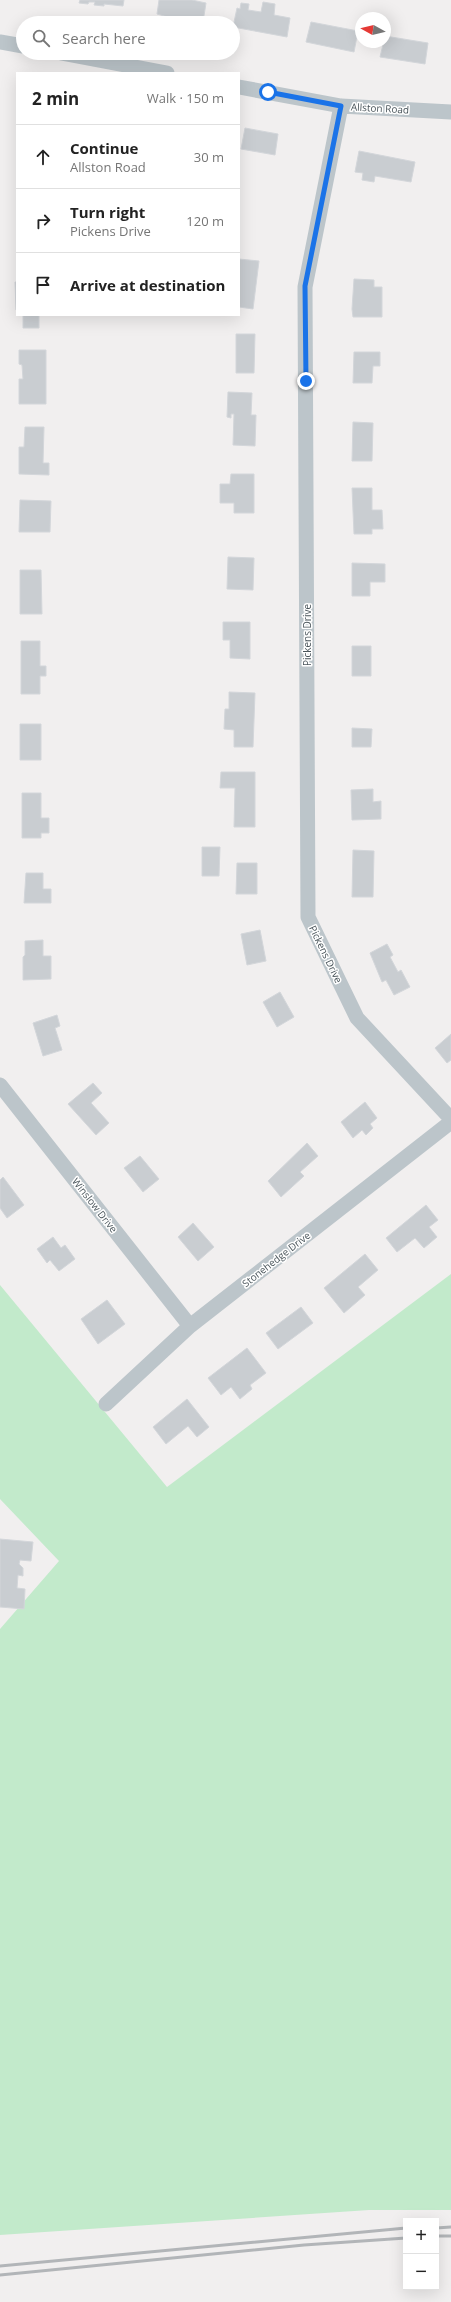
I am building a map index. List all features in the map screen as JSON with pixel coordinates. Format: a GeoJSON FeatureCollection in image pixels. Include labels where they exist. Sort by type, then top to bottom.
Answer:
{"type":"FeatureCollection","features":[{"type":"Feature","properties":{"kind":"street"},"geometry":{"type":"LineString","coordinates":[[0,42],[16,45]]}},
{"type":"Feature","properties":{"kind":"street"},"geometry":{"type":"LineString","coordinates":[[98,60],[162,72]]}},
{"type":"Feature","properties":{"kind":"street","name":"Allston Road"},"geometry":{"type":"LineString","coordinates":[[240,87],[341,106],[451,112]]}},
{"type":"Feature","properties":{"kind":"street","name":"Pickens Drive"},"geometry":{"type":"LineString","coordinates":[[341,106],[305,286],[308,917],[358,1018],[451,1119]]}},
{"type":"Feature","properties":{"kind":"street","name":"Winslow Drive"},"geometry":{"type":"LineString","coordinates":[[0,1085],[190,1326]]}},
{"type":"Feature","properties":{"kind":"street","name":"Stonehedge Drive"},"geometry":{"type":"LineString","coordinates":[[106,1404],[190,1326],[451,1122]]}},
{"type":"Feature","properties":{"kind":"green space"},"geometry":{"type":"Polygon","coordinates":[[[451,1274],[451,2210],[369,2210],[0,2235],[0,1629],[59,1561],[0,1499],[0,1285],[167,1487],[451,1274]]]}},
{"type":"Feature","properties":{"kind":"building"},"geometry":{"type":"Polygon","coordinates":[[[80,0],[124,0],[123,6],[104,4],[104,6],[94,5],[95,2],[89,2],[88,4],[79,3],[80,0]]]}},
{"type":"Feature","properties":{"kind":"building"},"geometry":{"type":"Polygon","coordinates":[[[159,0],[192,0],[206,3],[204,16],[164,16],[157,14],[159,0]]]}},
{"type":"Feature","properties":{"kind":"building"},"geometry":{"type":"Polygon","coordinates":[[[263,2],[275,4],[274,15],[290,18],[287,37],[240,28],[240,16],[235,16],[237,8],[240,9],[241,3],[249,4],[248,10],[261,12],[263,2]]]}},
{"type":"Feature","properties":{"kind":"building"},"geometry":{"type":"Polygon","coordinates":[[[311,22],[355,30],[354,52],[306,42],[311,22]]]}},
{"type":"Feature","properties":{"kind":"building"},"geometry":{"type":"Polygon","coordinates":[[[391,37],[428,43],[425,64],[380,57],[382,48],[391,48],[391,37]]]}},
{"type":"Feature","properties":{"kind":"building"},"geometry":{"type":"Polygon","coordinates":[[[245,128],[278,134],[275,155],[241,149],[245,128]]]}},
{"type":"Feature","properties":{"kind":"building"},"geometry":{"type":"Polygon","coordinates":[[[359,151],[415,162],[411,182],[375,176],[374,182],[362,180],[363,173],[355,172],[359,151]]]}},
{"type":"Feature","properties":{"kind":"building"},"geometry":{"type":"Polygon","coordinates":[[[240,259],[259,261],[253,309],[240,307],[240,259]]]}},
{"type":"Feature","properties":{"kind":"building"},"geometry":{"type":"Polygon","coordinates":[[[354,279],[374,280],[374,287],[382,287],[382,317],[353,317],[352,309],[354,279]]]}},
{"type":"Feature","properties":{"kind":"building"},"geometry":{"type":"Polygon","coordinates":[[[15,282],[16,282],[16,310],[15,282]]]}},
{"type":"Feature","properties":{"kind":"building"},"geometry":{"type":"Polygon","coordinates":[[[23,316],[39,316],[39,328],[23,328],[23,316]]]}},
{"type":"Feature","properties":{"kind":"building"},"geometry":{"type":"Polygon","coordinates":[[[236,334],[255,334],[254,373],[236,373],[236,334]]]}},
{"type":"Feature","properties":{"kind":"building"},"geometry":{"type":"Polygon","coordinates":[[[19,350],[46,350],[46,404],[19,404],[19,379],[23,379],[22,365],[19,364],[19,350]]]}},
{"type":"Feature","properties":{"kind":"building"},"geometry":{"type":"Polygon","coordinates":[[[354,352],[380,352],[380,366],[373,366],[372,383],[353,383],[354,352]]]}},
{"type":"Feature","properties":{"kind":"building"},"geometry":{"type":"Polygon","coordinates":[[[228,392],[252,393],[251,415],[256,415],[255,446],[233,445],[234,414],[231,414],[231,418],[227,417],[228,392]]]}},
{"type":"Feature","properties":{"kind":"building"},"geometry":{"type":"Polygon","coordinates":[[[353,422],[373,423],[372,461],[352,461],[353,422]]]}},
{"type":"Feature","properties":{"kind":"building"},"geometry":{"type":"Polygon","coordinates":[[[25,427],[44,427],[43,463],[49,463],[49,475],[19,474],[19,447],[24,447],[25,427]]]}},
{"type":"Feature","properties":{"kind":"building"},"geometry":{"type":"Polygon","coordinates":[[[231,474],[254,474],[254,513],[234,513],[234,503],[220,503],[220,484],[230,484],[231,474]]]}},
{"type":"Feature","properties":{"kind":"building"},"geometry":{"type":"Polygon","coordinates":[[[352,488],[372,488],[372,510],[382,510],[383,529],[372,529],[372,534],[354,534],[352,488]]]}},
{"type":"Feature","properties":{"kind":"building"},"geometry":{"type":"Polygon","coordinates":[[[20,500],[51,501],[50,532],[19,532],[20,500]]]}},
{"type":"Feature","properties":{"kind":"building"},"geometry":{"type":"Polygon","coordinates":[[[228,557],[254,558],[253,590],[227,589],[228,557]]]}},
{"type":"Feature","properties":{"kind":"building"},"geometry":{"type":"Polygon","coordinates":[[[352,563],[385,564],[385,582],[370,582],[370,596],[352,596],[352,563]]]}},
{"type":"Feature","properties":{"kind":"building"},"geometry":{"type":"Polygon","coordinates":[[[20,570],[41,570],[42,614],[20,614],[20,570]]]}},
{"type":"Feature","properties":{"kind":"building"},"geometry":{"type":"Polygon","coordinates":[[[223,622],[250,622],[250,659],[230,658],[230,640],[223,640],[223,622]]]}},
{"type":"Feature","properties":{"kind":"building"},"geometry":{"type":"Polygon","coordinates":[[[21,641],[40,641],[40,666],[46,666],[46,676],[40,676],[40,694],[21,694],[21,641]]]}},
{"type":"Feature","properties":{"kind":"building"},"geometry":{"type":"Polygon","coordinates":[[[352,646],[371,646],[371,676],[352,676],[352,646]]]}},
{"type":"Feature","properties":{"kind":"building"},"geometry":{"type":"Polygon","coordinates":[[[229,692],[255,693],[253,747],[234,747],[234,730],[224,729],[225,709],[229,709],[229,692]]]}},
{"type":"Feature","properties":{"kind":"building"},"geometry":{"type":"Polygon","coordinates":[[[20,724],[41,724],[41,760],[20,760],[20,724]]]}},
{"type":"Feature","properties":{"kind":"building"},"geometry":{"type":"Polygon","coordinates":[[[352,728],[372,729],[371,747],[352,747],[352,728]]]}},
{"type":"Feature","properties":{"kind":"building"},"geometry":{"type":"Polygon","coordinates":[[[221,772],[255,772],[255,827],[234,827],[235,788],[220,788],[221,772]]]}},
{"type":"Feature","properties":{"kind":"building"},"geometry":{"type":"Polygon","coordinates":[[[373,789],[373,802],[381,801],[381,819],[352,820],[351,790],[373,789]]]}},
{"type":"Feature","properties":{"kind":"building"},"geometry":{"type":"Polygon","coordinates":[[[22,793],[41,793],[41,818],[49,818],[49,833],[41,833],[41,838],[22,838],[22,793]]]}},
{"type":"Feature","properties":{"kind":"building"},"geometry":{"type":"Polygon","coordinates":[[[202,847],[220,847],[219,876],[202,876],[202,847]]]}},
{"type":"Feature","properties":{"kind":"building"},"geometry":{"type":"Polygon","coordinates":[[[353,850],[374,851],[373,897],[352,897],[353,850]]]}},
{"type":"Feature","properties":{"kind":"building"},"geometry":{"type":"Polygon","coordinates":[[[237,863],[257,863],[257,894],[236,894],[237,863]]]}},
{"type":"Feature","properties":{"kind":"building"},"geometry":{"type":"Polygon","coordinates":[[[26,873],[43,873],[43,889],[51,889],[51,903],[24,903],[26,873]]]}},
{"type":"Feature","properties":{"kind":"building"},"geometry":{"type":"Polygon","coordinates":[[[260,930],[266,961],[247,965],[241,934],[260,930]]]}},
{"type":"Feature","properties":{"kind":"building"},"geometry":{"type":"Polygon","coordinates":[[[43,940],[43,956],[51,956],[51,979],[23,980],[25,941],[43,940]]]}},
{"type":"Feature","properties":{"kind":"building"},"geometry":{"type":"Polygon","coordinates":[[[387,944],[393,955],[390,957],[398,972],[401,970],[410,987],[394,995],[386,980],[382,982],[370,953],[387,944]]]}},
{"type":"Feature","properties":{"kind":"building"},"geometry":{"type":"Polygon","coordinates":[[[280,992],[294,1017],[277,1027],[263,1002],[280,992]]]}},
{"type":"Feature","properties":{"kind":"building"},"geometry":{"type":"Polygon","coordinates":[[[57,1015],[60,1026],[55,1028],[62,1050],[43,1056],[33,1023],[57,1015]]]}},
{"type":"Feature","properties":{"kind":"building"},"geometry":{"type":"Polygon","coordinates":[[[451,1034],[451,1060],[447,1063],[435,1048],[451,1034]]]}},
{"type":"Feature","properties":{"kind":"building"},"geometry":{"type":"Polygon","coordinates":[[[93,1083],[102,1093],[91,1103],[109,1123],[96,1135],[68,1104],[93,1083]]]}},
{"type":"Feature","properties":{"kind":"building"},"geometry":{"type":"Polygon","coordinates":[[[365,1102],[377,1118],[370,1124],[373,1128],[366,1135],[362,1130],[353,1138],[341,1122],[365,1102]]]}},
{"type":"Feature","properties":{"kind":"building"},"geometry":{"type":"Polygon","coordinates":[[[307,1143],[318,1156],[300,1172],[304,1176],[281,1197],[268,1181],[307,1143]]]}},
{"type":"Feature","properties":{"kind":"building"},"geometry":{"type":"Polygon","coordinates":[[[140,1156],[159,1179],[143,1192],[124,1168],[140,1156]]]}},
{"type":"Feature","properties":{"kind":"building"},"geometry":{"type":"Polygon","coordinates":[[[3,1177],[24,1205],[7,1218],[0,1208],[0,1180],[3,1177]]]}},
{"type":"Feature","properties":{"kind":"building"},"geometry":{"type":"Polygon","coordinates":[[[426,1205],[438,1220],[429,1227],[437,1237],[424,1248],[415,1238],[397,1252],[386,1238],[426,1205]]]}},
{"type":"Feature","properties":{"kind":"building"},"geometry":{"type":"Polygon","coordinates":[[[193,1223],[214,1247],[198,1261],[178,1237],[193,1223]]]}},
{"type":"Feature","properties":{"kind":"building"},"geometry":{"type":"Polygon","coordinates":[[[53,1237],[61,1248],[65,1245],[75,1259],[59,1271],[50,1260],[47,1263],[37,1249],[53,1237]]]}},
{"type":"Feature","properties":{"kind":"building"},"geometry":{"type":"Polygon","coordinates":[[[365,1254],[378,1270],[358,1287],[365,1295],[344,1313],[324,1288],[365,1254]]]}},
{"type":"Feature","properties":{"kind":"building"},"geometry":{"type":"Polygon","coordinates":[[[107,1300],[125,1324],[98,1344],[81,1319],[107,1300]]]}},
{"type":"Feature","properties":{"kind":"building"},"geometry":{"type":"Polygon","coordinates":[[[301,1307],[313,1323],[278,1349],[266,1333],[301,1307]]]}},
{"type":"Feature","properties":{"kind":"building"},"geometry":{"type":"Polygon","coordinates":[[[247,1348],[266,1373],[250,1385],[252,1389],[240,1399],[231,1387],[221,1395],[208,1378],[247,1348]]]}},
{"type":"Feature","properties":{"kind":"building"},"geometry":{"type":"Polygon","coordinates":[[[187,1399],[209,1427],[197,1437],[188,1426],[166,1444],[153,1427],[187,1399]]]}},
{"type":"Feature","properties":{"kind":"building"},"geometry":{"type":"Polygon","coordinates":[[[0,1539],[33,1542],[31,1561],[20,1560],[19,1564],[23,1568],[23,1576],[18,1575],[17,1588],[25,1589],[24,1609],[0,1607],[0,1539]]]}},
{"type":"Feature","properties":{"kind":"railway"},"geometry":{"type":"LineString","coordinates":[[439,2228],[451,2227]]}},
{"type":"Feature","properties":{"kind":"railway"},"geometry":{"type":"LineString","coordinates":[[0,2266],[403,2228]]}},
{"type":"Feature","properties":{"kind":"railway"},"geometry":{"type":"LineString","coordinates":[[439,2236],[451,2236]]}},
{"type":"Feature","properties":{"kind":"railway"},"geometry":{"type":"LineString","coordinates":[[0,2275],[304,2245],[403,2238]]}},
{"type":"Feature","properties":{"kind":"route"},"geometry":{"type":"LineString","coordinates":[[268,92],[341,106],[305,286],[306,381]]}}]}
